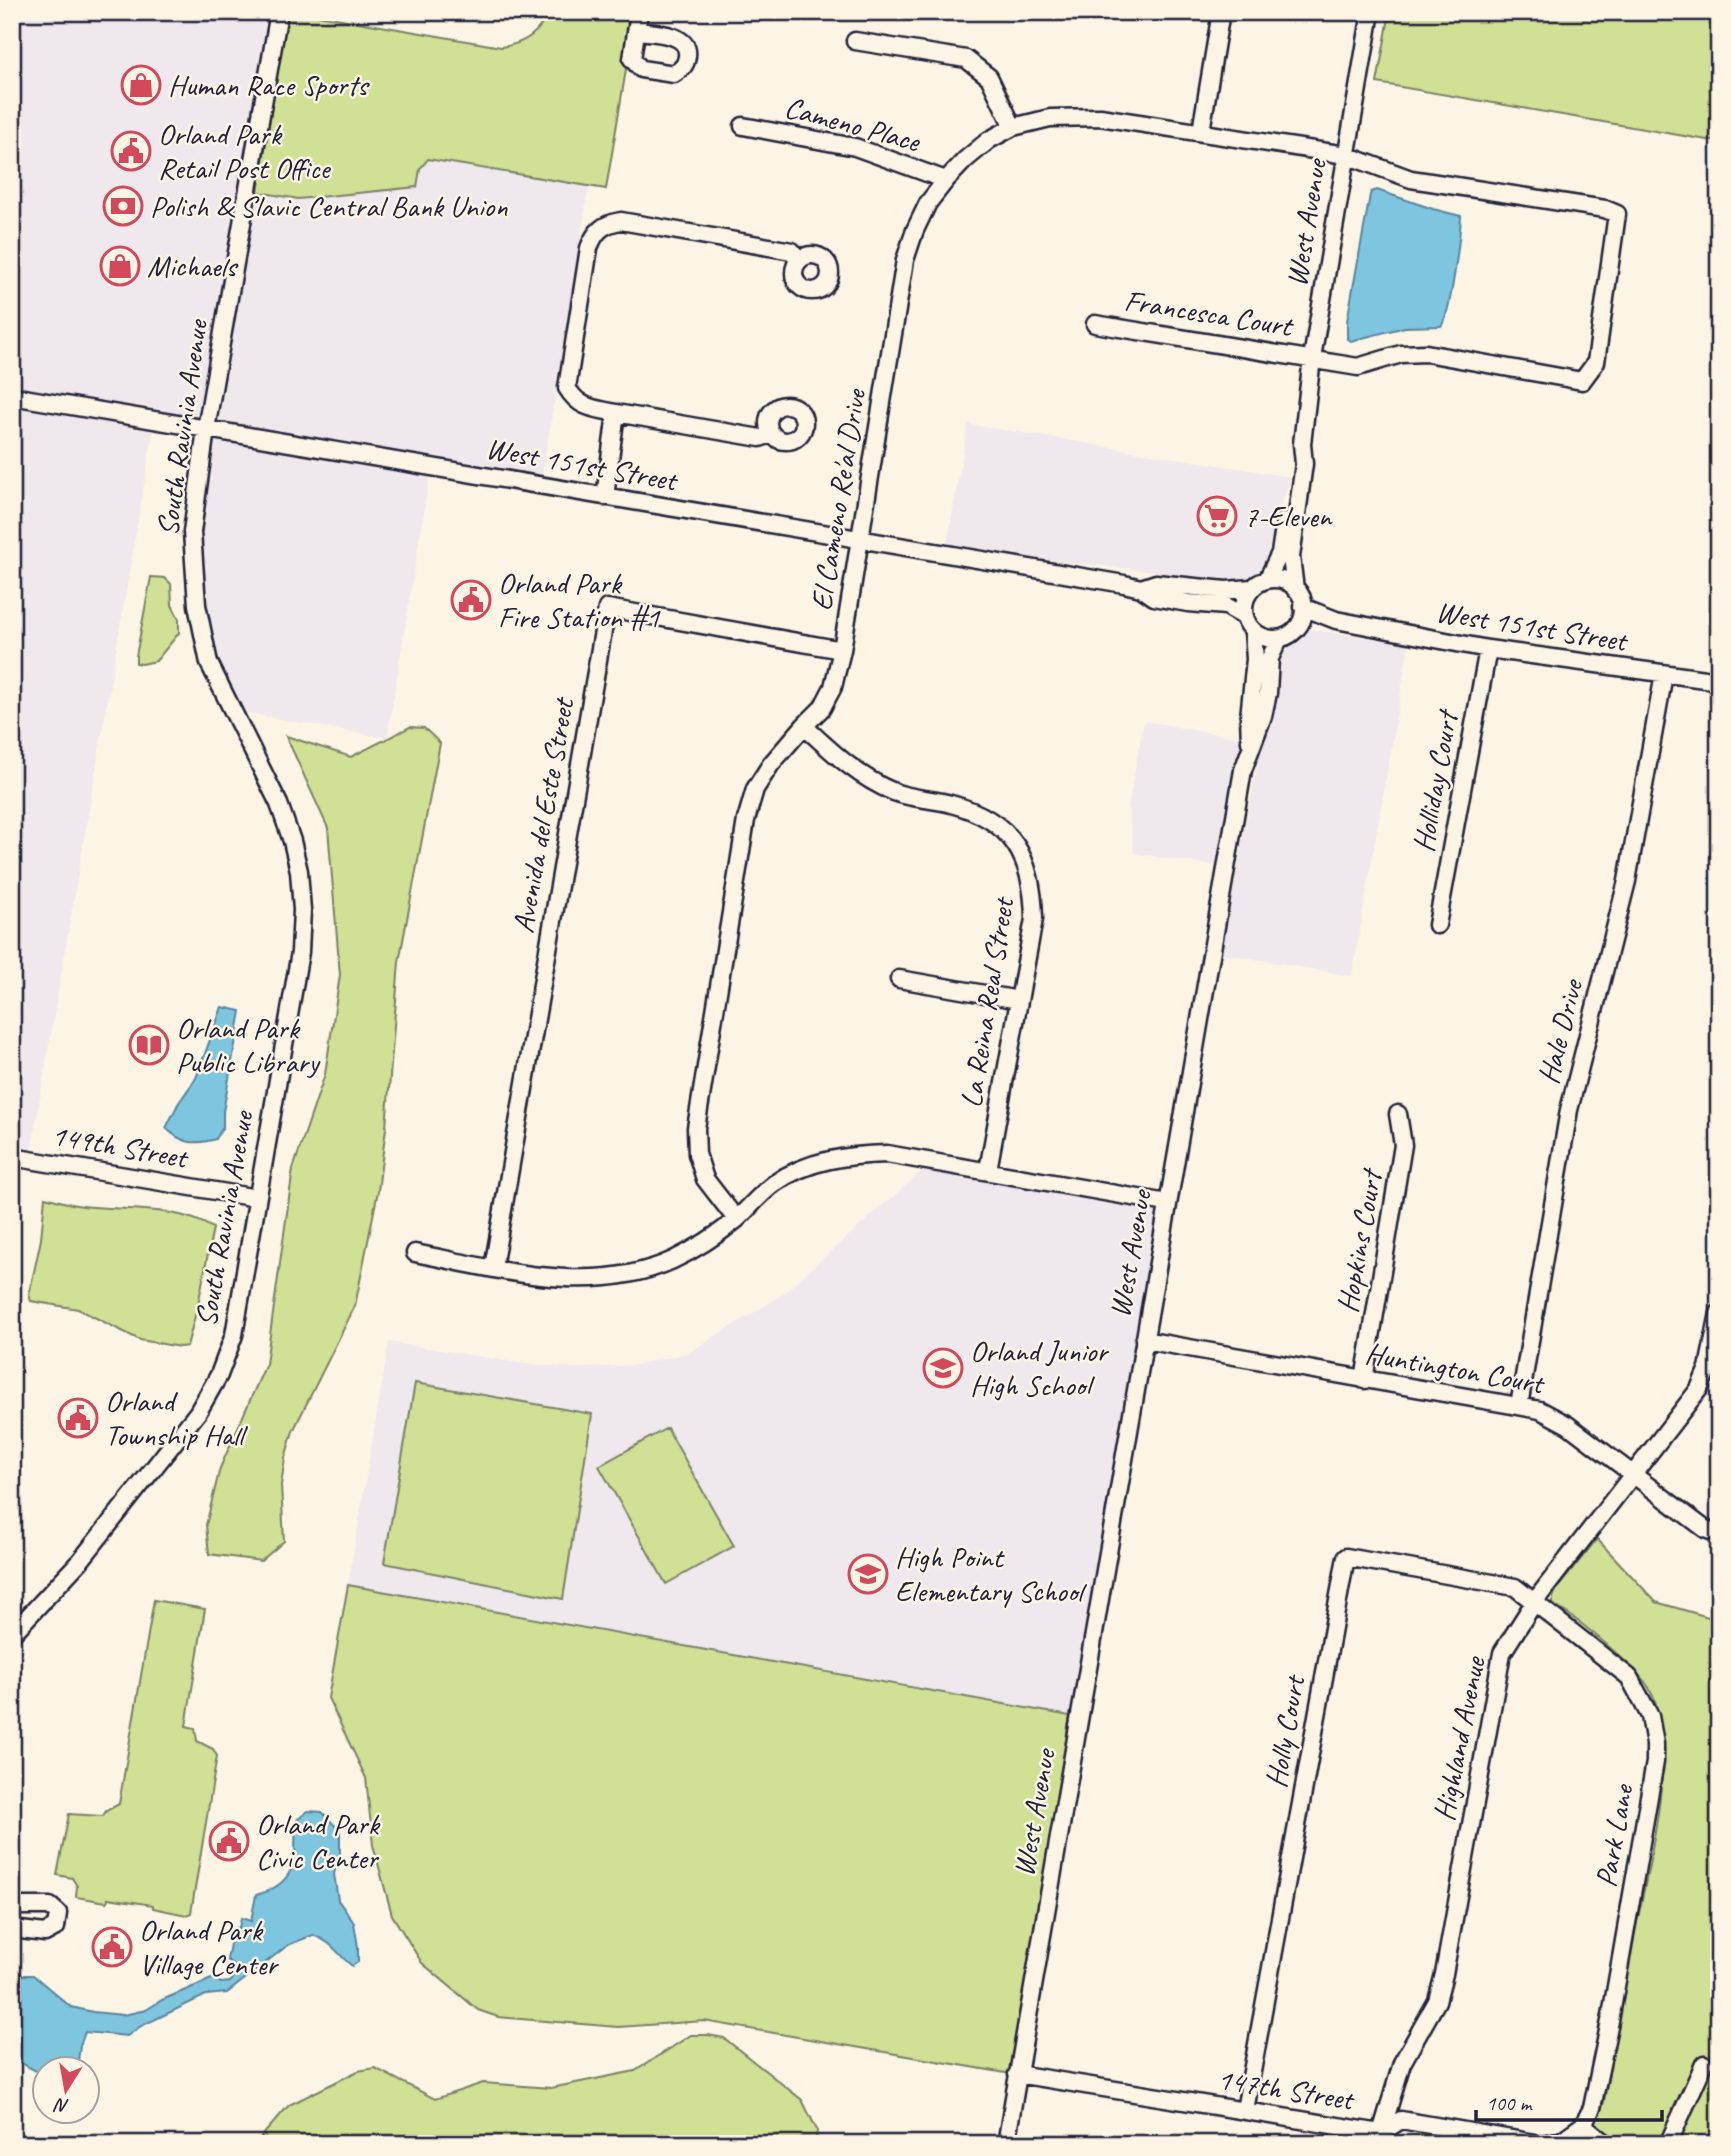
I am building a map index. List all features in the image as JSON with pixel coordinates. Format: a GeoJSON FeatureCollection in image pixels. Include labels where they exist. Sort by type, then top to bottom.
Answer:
{"type":"FeatureCollection","features":[{"type":"Feature","properties":{"kind":"street","name":"South Ravinia Avenue"},"geometry":{"type":"LineString","coordinates":[[12,1634],[81,1560],[198,1412],[219,1375],[234,1335],[300,952],[302,910],[299,871],[292,841],[279,804],[209,663],[197,605],[192,532],[206,429],[279,12]]}},
{"type":"Feature","properties":{"kind":"street"},"geometry":{"type":"LineString","coordinates":[[636,31],[639,12]]}},
{"type":"Feature","properties":{"kind":"street"},"geometry":{"type":"LineString","coordinates":[[1201,131],[1221,12]]}},
{"type":"Feature","properties":{"kind":"street","name":"West Avenue"},"geometry":{"type":"LineString","coordinates":[[1295,589],[1291,556],[1304,464],[1302,444],[1312,358],[1371,12]]}},
{"type":"Feature","properties":{"kind":"street"},"geometry":{"type":"LineString","coordinates":[[855,41],[966,60],[989,77],[1013,127]]}},
{"type":"Feature","properties":{"kind":"street","name":"El Cameno Re'al Drive"},"geometry":{"type":"LineString","coordinates":[[736,1219],[705,1179],[697,1154],[696,1128],[746,820],[755,789],[771,764],[822,708],[833,687],[842,650],[905,260],[915,230],[928,204],[946,180],[989,140],[1013,127],[1050,118],[1100,117],[1346,155],[1411,179],[1605,209],[1617,214]]}},
{"type":"Feature","properties":{"kind":"street","name":"Cameno Place"},"geometry":{"type":"LineString","coordinates":[[743,126],[855,148],[946,180]]}},
{"type":"Feature","properties":{"kind":"street","name":"Francesca Court"},"geometry":{"type":"LineString","coordinates":[[1095,324],[1358,366],[1401,354],[1426,353],[1582,381],[1596,362],[1617,214]]}},
{"type":"Feature","properties":{"kind":"street"},"geometry":{"type":"LineString","coordinates":[[771,433],[761,438],[616,413],[584,407],[574,399],[567,387],[589,248],[594,234],[604,226],[621,221],[792,251],[799,260]]}},
{"type":"Feature","properties":{"kind":"street","name":"West 151st Street"},"geometry":{"type":"LineString","coordinates":[[12,396],[1141,588],[1154,597],[1226,606],[1249,624]]}},
{"type":"Feature","properties":{"kind":"street"},"geometry":{"type":"LineString","coordinates":[[605,496],[616,413]]}},
{"type":"Feature","properties":{"kind":"street","name":"West Avenue"},"geometry":{"type":"LineString","coordinates":[[1267,580],[1280,553],[1295,463],[1302,444]]}},
{"type":"Feature","properties":{"kind":"street"},"geometry":{"type":"LineString","coordinates":[[1267,580],[1287,583],[1301,597],[1303,615],[1297,628],[1279,639],[1261,636],[1249,624],[1244,602],[1252,588],[1267,580]]}},
{"type":"Feature","properties":{"kind":"street","name":"West 151st Street"},"geometry":{"type":"LineString","coordinates":[[1141,588],[1156,583],[1223,590],[1252,588]]}},
{"type":"Feature","properties":{"kind":"street","name":"West 151st Street"},"geometry":{"type":"LineString","coordinates":[[1303,607],[1336,620],[1488,649],[1719,681]]}},
{"type":"Feature","properties":{"kind":"street","name":"Avenida del Este Street"},"geometry":{"type":"LineString","coordinates":[[493,1268],[607,608],[842,650]]}},
{"type":"Feature","properties":{"kind":"street","name":"West 151st Street"},"geometry":{"type":"LineString","coordinates":[[1297,628],[1336,620]]}},
{"type":"Feature","properties":{"kind":"street","name":"West Avenue"},"geometry":{"type":"LineString","coordinates":[[1249,624],[1255,659],[1249,717],[1251,748]]}},
{"type":"Feature","properties":{"kind":"street","name":"West Avenue"},"geometry":{"type":"LineString","coordinates":[[1006,2144],[1243,770],[1263,716],[1268,693],[1270,658],[1279,639]]}},
{"type":"Feature","properties":{"kind":"street","name":"Holliday Court"},"geometry":{"type":"LineString","coordinates":[[1437,925],[1488,649]]}},
{"type":"Feature","properties":{"kind":"street","name":"Hale Drive"},"geometry":{"type":"LineString","coordinates":[[1519,1406],[1569,1110],[1627,881],[1664,674]]}},
{"type":"Feature","properties":{"kind":"street","name":"La Reina Real Street"},"geometry":{"type":"LineString","coordinates":[[804,726],[846,764],[870,781],[897,793],[951,804],[997,823],[1017,848],[1028,870],[1033,891],[1034,919],[988,1170]]}},
{"type":"Feature","properties":{"kind":"street"},"geometry":{"type":"LineString","coordinates":[[900,979],[1019,1000]]}},
{"type":"Feature","properties":{"kind":"street","name":"Hopkins Court"},"geometry":{"type":"LineString","coordinates":[[1364,1380],[1404,1145],[1398,1114]]}},
{"type":"Feature","properties":{"kind":"street"},"geometry":{"type":"LineString","coordinates":[[415,1253],[542,1276],[590,1278],[629,1275],[670,1261],[705,1243],[775,1183],[820,1162],[853,1155],[887,1154],[1167,1203]]}},
{"type":"Feature","properties":{"kind":"street","name":"149th Street"},"geometry":{"type":"LineString","coordinates":[[12,1157],[257,1198]]}},
{"type":"Feature","properties":{"kind":"street","name":"Highland Avenue"},"geometry":{"type":"LineString","coordinates":[[1380,2138],[1402,2063],[1437,2001],[1444,1974],[1502,1653],[1535,1601],[1699,1389],[1709,1368],[1717,1337],[1719,1313]]}},
{"type":"Feature","properties":{"kind":"street","name":"Huntington Court"},"geometry":{"type":"LineString","coordinates":[[1144,1340],[1519,1406],[1554,1416],[1705,1529],[1719,1534]]}},
{"type":"Feature","properties":{"kind":"street","name":"Holly Court"},"geometry":{"type":"LineString","coordinates":[[1245,2110],[1346,1557],[1515,1587],[1535,1601]]}},
{"type":"Feature","properties":{"kind":"street","name":"Park Lane"},"geometry":{"type":"LineString","coordinates":[[1535,1601],[1629,1677],[1650,1716],[1655,1744],[1651,1787],[1610,2021],[1592,2108],[1583,2125]]}},
{"type":"Feature","properties":{"kind":"street"},"geometry":{"type":"LineString","coordinates":[[12,1906],[50,1906],[58,1913],[55,1927],[45,1933],[12,1929]]}},
{"type":"Feature","properties":{"kind":"street"},"geometry":{"type":"LineString","coordinates":[[1668,2144],[1704,2064]]}},
{"type":"Feature","properties":{"kind":"street","name":"147th Street"},"geometry":{"type":"LineString","coordinates":[[1017,2074],[1245,2110],[1380,2138],[1401,2120],[1541,2144],[1562,2140],[1583,2125]]}},
{"type":"Feature","properties":{"kind":"street"},"geometry":{"type":"LineString","coordinates":[[1583,2125],[1607,2144]]}},
{"type":"Feature","properties":{"kind":"shaded area"},"geometry":{"type":"Polygon","coordinates":[[[12,12],[271,12],[247,177],[202,426],[12,388],[12,12]]]}},
{"type":"Feature","properties":{"kind":"shaded area"},"geometry":{"type":"Polygon","coordinates":[[[427,159],[589,186],[541,481],[212,428],[251,190],[298,199],[417,187],[420,169],[427,159]]]}},
{"type":"Feature","properties":{"kind":"shaded area"},"geometry":{"type":"Polygon","coordinates":[[[12,401],[154,426],[30,1157],[12,1154],[12,401]]]}},
{"type":"Feature","properties":{"kind":"shaded area"},"geometry":{"type":"Polygon","coordinates":[[[968,424],[1290,477],[1263,567],[1248,581],[946,550],[968,424]]]}},
{"type":"Feature","properties":{"kind":"shaded area"},"geometry":{"type":"Polygon","coordinates":[[[210,436],[430,473],[387,738],[240,712],[215,662],[202,606],[199,532],[210,436]]]}},
{"type":"Feature","properties":{"kind":"shaded area"},"geometry":{"type":"Polygon","coordinates":[[[1300,628],[1409,644],[1352,976],[1221,953],[1282,637],[1300,628]]]}},
{"type":"Feature","properties":{"kind":"shaded area"},"geometry":{"type":"Polygon","coordinates":[[[1144,721],[1245,739],[1222,867],[1134,853],[1128,807],[1144,721]]]}},
{"type":"Feature","properties":{"kind":"shaded area"},"geometry":{"type":"Polygon","coordinates":[[[938,1157],[1165,1198],[1070,1716],[348,1585],[389,1342],[525,1364],[581,1368],[636,1365],[688,1353],[779,1297],[938,1157]]]}},
{"type":"Feature","properties":{"kind":"green space"},"geometry":{"type":"Polygon","coordinates":[[[287,12],[301,12],[501,47],[530,36],[541,26],[549,12],[638,12],[606,189],[428,159],[420,169],[417,187],[298,199],[258,192],[287,12]]]}},
{"type":"Feature","properties":{"kind":"green space"},"geometry":{"type":"Polygon","coordinates":[[[1390,12],[1719,12],[1719,142],[1377,83],[1390,12]]]}},
{"type":"Feature","properties":{"kind":"green space"},"geometry":{"type":"Polygon","coordinates":[[[151,577],[165,578],[171,584],[172,605],[179,619],[179,633],[156,661],[142,664],[136,663],[136,656],[151,577]]]}},
{"type":"Feature","properties":{"kind":"green space"},"geometry":{"type":"Polygon","coordinates":[[[410,727],[424,728],[440,743],[399,962],[386,1128],[378,1191],[355,1306],[293,1431],[281,1485],[284,1541],[261,1561],[209,1554],[206,1525],[220,1468],[266,1364],[293,1169],[325,1074],[340,975],[328,828],[286,736],[351,757],[410,727]]]}},
{"type":"Feature","properties":{"kind":"green space"},"geometry":{"type":"Polygon","coordinates":[[[45,1197],[78,1205],[166,1212],[213,1228],[187,1346],[140,1340],[78,1309],[31,1301],[29,1295],[41,1239],[45,1197]]]}},
{"type":"Feature","properties":{"kind":"green space"},"geometry":{"type":"Polygon","coordinates":[[[415,1383],[592,1414],[563,1599],[384,1563],[415,1383]]]}},
{"type":"Feature","properties":{"kind":"green space"},"geometry":{"type":"Polygon","coordinates":[[[667,1428],[734,1546],[666,1584],[599,1466],[667,1428]]]}},
{"type":"Feature","properties":{"kind":"green space"},"geometry":{"type":"Polygon","coordinates":[[[1597,1539],[1656,1602],[1719,1620],[1719,2144],[1574,2144],[1592,2126],[1604,2102],[1628,1965],[1650,1863],[1661,1785],[1659,1715],[1649,1688],[1613,1650],[1553,1604],[1557,1589],[1597,1539]]]}},
{"type":"Feature","properties":{"kind":"green space"},"geometry":{"type":"Polygon","coordinates":[[[348,1585],[1070,1716],[1012,2074],[704,2021],[618,2027],[498,2017],[478,2010],[422,1963],[392,1915],[373,1845],[366,1778],[328,1698],[348,1585]]]}},
{"type":"Feature","properties":{"kind":"green space"},"geometry":{"type":"Polygon","coordinates":[[[154,1600],[205,1609],[186,1726],[195,1728],[197,1741],[213,1749],[217,1756],[191,1913],[186,1915],[153,1908],[153,1905],[108,1898],[107,1902],[76,1897],[77,1886],[72,1878],[57,1875],[69,1814],[103,1816],[106,1811],[119,1804],[154,1600]]]}},
{"type":"Feature","properties":{"kind":"green space"},"geometry":{"type":"Polygon","coordinates":[[[691,2035],[724,2038],[802,2100],[817,2130],[816,2144],[255,2144],[289,2105],[358,2071],[375,2068],[435,2099],[483,2083],[551,2088],[635,2071],[691,2035]]]}},
{"type":"Feature","properties":{"kind":"water"},"geometry":{"type":"Polygon","coordinates":[[[1377,190],[1461,216],[1451,291],[1441,326],[1405,327],[1351,341],[1347,339],[1347,321],[1370,195],[1377,190]]]}},
{"type":"Feature","properties":{"kind":"water"},"geometry":{"type":"Polygon","coordinates":[[[222,1007],[241,1011],[223,1112],[223,1127],[216,1139],[189,1142],[166,1128],[196,1078],[222,1007]]]}},
{"type":"Feature","properties":{"kind":"water"},"geometry":{"type":"Polygon","coordinates":[[[308,1811],[322,1812],[340,1831],[340,1853],[334,1874],[338,1900],[354,1923],[358,1962],[352,1966],[330,1945],[313,1935],[288,1945],[227,1993],[206,1995],[141,2026],[127,2036],[85,2032],[79,2054],[32,2054],[32,2069],[12,2058],[12,1975],[33,1975],[71,2007],[123,2015],[146,2010],[162,2000],[214,1978],[221,1983],[230,1982],[235,1973],[227,1960],[233,1928],[239,1928],[241,1918],[251,1921],[256,1895],[280,1884],[287,1877],[294,1859],[297,1820],[308,1811]]]}},
{"type":"Feature","properties":{"kind":"place","name":"Human Race Sports"},"geometry":{"type":"Point","coordinates":[141,85]}},
{"type":"Feature","properties":{"kind":"place","name":"Orland Park Retail Post Office"},"geometry":{"type":"Point","coordinates":[131,151]}},
{"type":"Feature","properties":{"kind":"place","name":"Polish & Slavic Central Bank Union"},"geometry":{"type":"Point","coordinates":[123,206]}},
{"type":"Feature","properties":{"kind":"place","name":"Michaels"},"geometry":{"type":"Point","coordinates":[120,266]}},
{"type":"Feature","properties":{"kind":"place","name":"7-Eleven"},"geometry":{"type":"Point","coordinates":[1217,516]}},
{"type":"Feature","properties":{"kind":"place","name":"Orland Park Fire Station #1"},"geometry":{"type":"Point","coordinates":[471,600]}},
{"type":"Feature","properties":{"kind":"place","name":"Orland Park Public Library"},"geometry":{"type":"Point","coordinates":[149,1045]}},
{"type":"Feature","properties":{"kind":"place","name":"Orland Junior High School"},"geometry":{"type":"Point","coordinates":[943,1368]}},
{"type":"Feature","properties":{"kind":"place","name":"Orland Township Hall"},"geometry":{"type":"Point","coordinates":[78,1418]}},
{"type":"Feature","properties":{"kind":"place","name":"High Point Elementary School"},"geometry":{"type":"Point","coordinates":[868,1574]}},
{"type":"Feature","properties":{"kind":"place","name":"Orland Park Civic Center"},"geometry":{"type":"Point","coordinates":[229,1841]}},
{"type":"Feature","properties":{"kind":"place","name":"Orland Park Village Center"},"geometry":{"type":"Point","coordinates":[112,1947]}}]}
